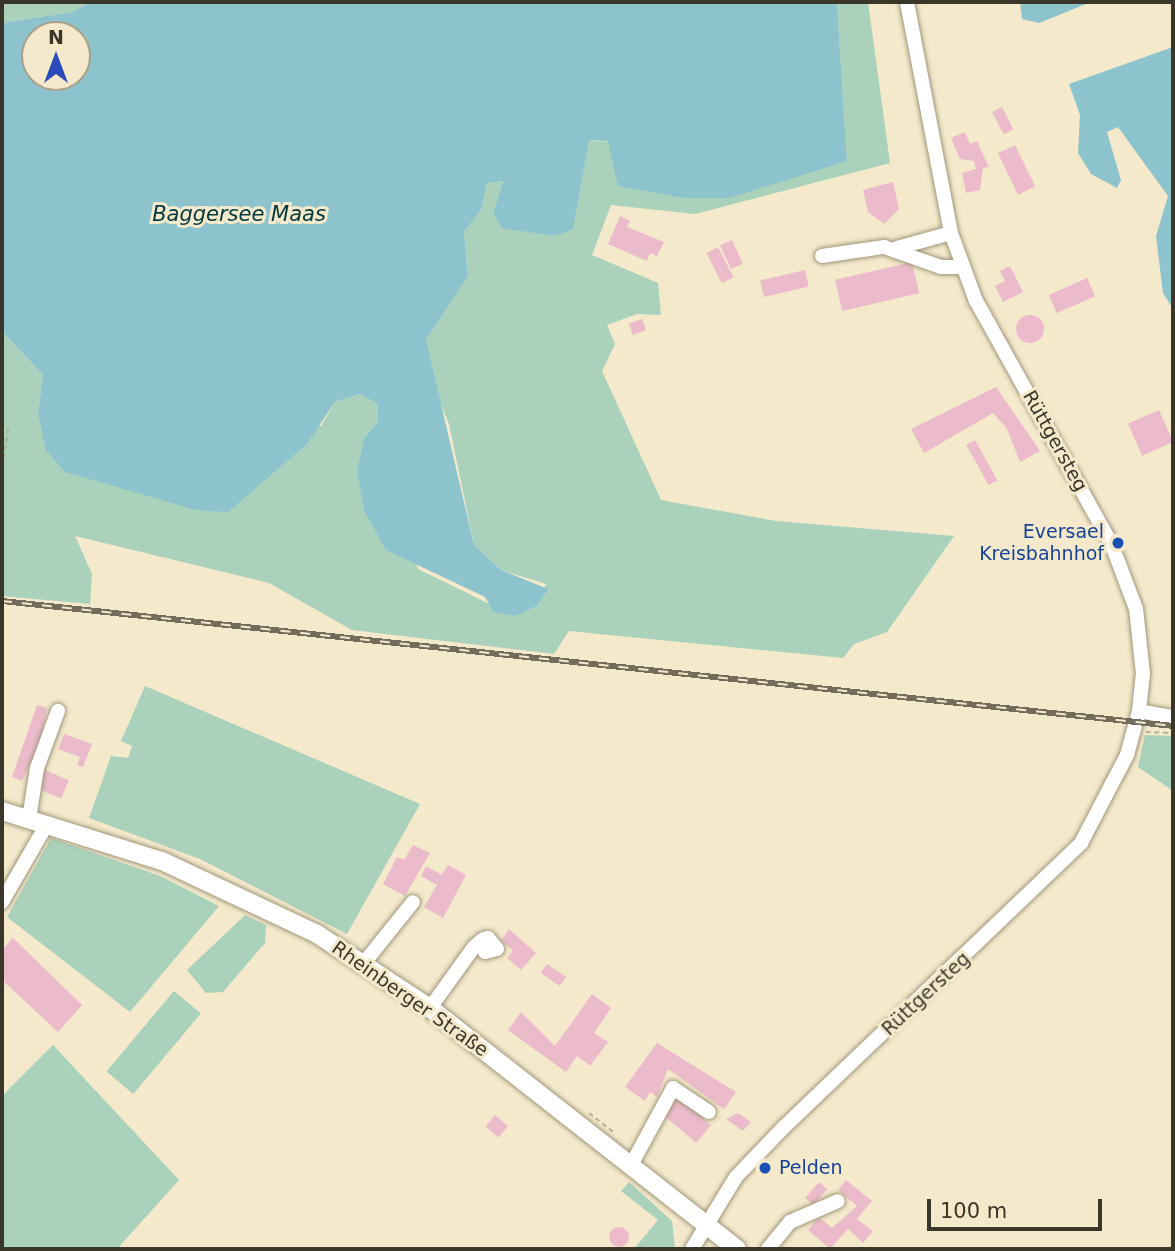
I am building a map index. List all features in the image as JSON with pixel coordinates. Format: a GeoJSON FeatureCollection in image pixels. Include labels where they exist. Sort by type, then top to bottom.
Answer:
{"type":"FeatureCollection","features":[{"type":"Feature","properties":{"kind":"main road","name":"Rheinberger Straße"},"geometry":{"type":"LineString","coordinates":[[2,811],[215,883],[364,963],[430,1008],[702,1225],[737,1249]]}},
{"type":"Feature","properties":{"kind":"street","name":"Rüttgersteg"},"geometry":{"type":"LineString","coordinates":[[692,1249],[702,1225],[784,1126],[1081,843],[1107,801],[1134,732],[1139,711],[1143,674],[1136,609],[1112,545],[976,301],[951,233],[907,2]]}},
{"type":"Feature","properties":{"kind":"street"},"geometry":{"type":"LineString","coordinates":[[822,256],[859,247],[897,248],[951,233]]}},
{"type":"Feature","properties":{"kind":"street"},"geometry":{"type":"LineString","coordinates":[[897,248],[941,267],[963,267]]}},
{"type":"Feature","properties":{"kind":"street"},"geometry":{"type":"LineString","coordinates":[[29,819],[37,768],[58,711]]}},
{"type":"Feature","properties":{"kind":"street"},"geometry":{"type":"LineString","coordinates":[[1139,711],[1173,716]]}},
{"type":"Feature","properties":{"kind":"street"},"geometry":{"type":"LineString","coordinates":[[2,902],[47,824]]}},
{"type":"Feature","properties":{"kind":"street"},"geometry":{"type":"LineString","coordinates":[[364,963],[413,902]]}},
{"type":"Feature","properties":{"kind":"street"},"geometry":{"type":"LineString","coordinates":[[430,1008],[481,941]]}},
{"type":"Feature","properties":{"kind":"street"},"geometry":{"type":"LineString","coordinates":[[630,1167],[673,1088],[709,1112]]}},
{"type":"Feature","properties":{"kind":"street"},"geometry":{"type":"LineString","coordinates":[[768,1249],[790,1222],[838,1201]]}},
{"type":"Feature","properties":{"kind":"path"},"geometry":{"type":"LineString","coordinates":[[2,467],[9,425]]}},
{"type":"Feature","properties":{"kind":"path"},"geometry":{"type":"LineString","coordinates":[[1134,732],[1173,733]]}},
{"type":"Feature","properties":{"kind":"green space"},"geometry":{"type":"Polygon","coordinates":[[[2,2],[91,2],[72,12],[2,23],[2,2]]]}},
{"type":"Feature","properties":{"kind":"green space"},"geometry":{"type":"Polygon","coordinates":[[[837,2],[868,2],[890,163],[695,214],[611,205],[592,255],[658,283],[661,315],[637,314],[607,325],[615,344],[602,371],[661,500],[776,521],[954,536],[887,632],[854,644],[843,658],[569,631],[554,654],[352,630],[269,583],[75,536],[92,574],[90,604],[2,596],[2,331],[43,375],[38,413],[321,426],[335,402],[360,394],[378,404],[378,422],[365,437],[418,569],[514,616],[537,606],[546,584],[501,570],[474,545],[449,424],[430,378],[426,340],[468,276],[464,232],[481,210],[487,183],[503,181],[493,213],[502,228],[573,229],[588,140],[847,161],[837,2]]]}},
{"type":"Feature","properties":{"kind":"green space"},"geometry":{"type":"Polygon","coordinates":[[[145,686],[420,804],[347,934],[200,859],[89,818],[111,756],[128,758],[132,746],[121,741],[145,686]]]}},
{"type":"Feature","properties":{"kind":"green space"},"geometry":{"type":"Polygon","coordinates":[[[1145,735],[1173,736],[1173,791],[1138,767],[1145,735]]]}},
{"type":"Feature","properties":{"kind":"green space"},"geometry":{"type":"Polygon","coordinates":[[[51,838],[160,876],[219,906],[130,1012],[7,917],[51,838]]]}},
{"type":"Feature","properties":{"kind":"green space"},"geometry":{"type":"Polygon","coordinates":[[[245,915],[266,925],[265,943],[223,992],[206,993],[187,970],[245,915]]]}},
{"type":"Feature","properties":{"kind":"green space"},"geometry":{"type":"Polygon","coordinates":[[[174,991],[201,1013],[133,1094],[107,1071],[174,991]]]}},
{"type":"Feature","properties":{"kind":"green space"},"geometry":{"type":"Polygon","coordinates":[[[53,1045],[179,1180],[117,1249],[2,1249],[2,1096],[53,1045]]]}},
{"type":"Feature","properties":{"kind":"green space"},"geometry":{"type":"Polygon","coordinates":[[[629,1182],[672,1221],[675,1249],[634,1249],[658,1220],[621,1191],[629,1182]]]}},
{"type":"Feature","properties":{"kind":"water","name":"Baggersee Maas"},"geometry":{"type":"Polygon","coordinates":[[[91,2],[837,2],[847,161],[729,198],[684,198],[618,186],[608,141],[589,140],[573,229],[555,236],[502,228],[493,213],[503,181],[487,183],[481,210],[464,232],[468,276],[426,340],[474,545],[501,570],[548,589],[537,606],[515,616],[494,612],[485,597],[386,550],[364,510],[357,471],[365,437],[378,422],[378,404],[360,394],[335,402],[307,444],[228,512],[196,510],[65,472],[46,450],[38,413],[43,375],[2,331],[2,23],[72,12],[91,2]]]}},
{"type":"Feature","properties":{"kind":"water"},"geometry":{"type":"Polygon","coordinates":[[[1020,2],[1091,2],[1039,23],[1022,19],[1020,2]]]}},
{"type":"Feature","properties":{"kind":"water"},"geometry":{"type":"Polygon","coordinates":[[[1173,47],[1173,309],[1163,293],[1156,236],[1168,196],[1118,127],[1107,132],[1121,180],[1117,188],[1091,174],[1078,153],[1080,115],[1069,84],[1173,47]]]}},
{"type":"Feature","properties":{"kind":"building"},"geometry":{"type":"Polygon","coordinates":[[[1002,107],[1013,129],[1004,134],[992,112],[1002,107]]]}},
{"type":"Feature","properties":{"kind":"building"},"geometry":{"type":"Polygon","coordinates":[[[965,132],[970,144],[977,141],[989,167],[983,168],[980,190],[966,193],[962,173],[976,169],[974,161],[960,159],[951,138],[965,132]]]}},
{"type":"Feature","properties":{"kind":"building"},"geometry":{"type":"Polygon","coordinates":[[[1015,145],[1035,186],[1018,195],[998,153],[1015,145]]]}},
{"type":"Feature","properties":{"kind":"building"},"geometry":{"type":"Polygon","coordinates":[[[893,182],[899,209],[884,224],[868,212],[863,190],[893,182]]]}},
{"type":"Feature","properties":{"kind":"building"},"geometry":{"type":"Polygon","coordinates":[[[620,216],[630,221],[627,227],[664,242],[657,256],[650,253],[647,261],[608,244],[620,216]]]}},
{"type":"Feature","properties":{"kind":"building"},"geometry":{"type":"Polygon","coordinates":[[[732,240],[743,264],[731,269],[720,245],[732,240]]]}},
{"type":"Feature","properties":{"kind":"building"},"geometry":{"type":"Polygon","coordinates":[[[718,247],[733,277],[722,283],[706,253],[718,247]]]}},
{"type":"Feature","properties":{"kind":"building"},"geometry":{"type":"Polygon","coordinates":[[[912,262],[919,293],[842,311],[835,280],[912,262]]]}},
{"type":"Feature","properties":{"kind":"building"},"geometry":{"type":"Polygon","coordinates":[[[1010,266],[1023,292],[1003,302],[995,286],[1005,281],[1000,271],[1010,266]]]}},
{"type":"Feature","properties":{"kind":"building"},"geometry":{"type":"Polygon","coordinates":[[[805,270],[809,287],[764,297],[760,280],[805,270]]]}},
{"type":"Feature","properties":{"kind":"building"},"geometry":{"type":"Polygon","coordinates":[[[1087,278],[1095,296],[1057,313],[1049,295],[1087,278]]]}},
{"type":"Feature","properties":{"kind":"building"},"geometry":{"type":"Polygon","coordinates":[[[1030,315],[1040,319],[1044,329],[1040,339],[1030,343],[1020,339],[1016,329],[1020,319],[1030,315]]]}},
{"type":"Feature","properties":{"kind":"building"},"geometry":{"type":"Polygon","coordinates":[[[642,319],[646,330],[633,335],[629,324],[642,319]]]}},
{"type":"Feature","properties":{"kind":"building"},"geometry":{"type":"Polygon","coordinates":[[[996,387],[1040,451],[1020,462],[1007,429],[993,413],[924,453],[911,429],[996,387]]]}},
{"type":"Feature","properties":{"kind":"building"},"geometry":{"type":"Polygon","coordinates":[[[1159,410],[1173,442],[1142,456],[1128,424],[1159,410]]]}},
{"type":"Feature","properties":{"kind":"building"},"geometry":{"type":"Polygon","coordinates":[[[975,440],[997,480],[989,485],[966,445],[975,440]]]}},
{"type":"Feature","properties":{"kind":"building"},"geometry":{"type":"Polygon","coordinates":[[[37,705],[47,708],[41,740],[22,781],[12,777],[37,705]]]}},
{"type":"Feature","properties":{"kind":"building"},"geometry":{"type":"Polygon","coordinates":[[[64,734],[92,744],[83,767],[77,765],[80,757],[58,749],[64,734]]]}},
{"type":"Feature","properties":{"kind":"building"},"geometry":{"type":"Polygon","coordinates":[[[45,770],[69,780],[61,799],[37,788],[45,770]]]}},
{"type":"Feature","properties":{"kind":"building"},"geometry":{"type":"Polygon","coordinates":[[[413,845],[430,853],[405,896],[383,884],[397,857],[404,860],[413,845]]]}},
{"type":"Feature","properties":{"kind":"building"},"geometry":{"type":"Polygon","coordinates":[[[448,865],[466,875],[443,918],[424,907],[437,885],[421,876],[426,866],[442,875],[448,865]]]}},
{"type":"Feature","properties":{"kind":"building"},"geometry":{"type":"Polygon","coordinates":[[[509,929],[536,953],[521,970],[507,958],[513,950],[501,941],[509,929]]]}},
{"type":"Feature","properties":{"kind":"building"},"geometry":{"type":"Polygon","coordinates":[[[13,938],[82,1005],[58,1032],[2,980],[2,950],[13,938]]]}},
{"type":"Feature","properties":{"kind":"building"},"geometry":{"type":"Polygon","coordinates":[[[547,964],[566,977],[560,986],[541,973],[547,964]]]}},
{"type":"Feature","properties":{"kind":"building"},"geometry":{"type":"Polygon","coordinates":[[[592,994],[611,1008],[594,1033],[608,1042],[590,1066],[577,1056],[566,1072],[508,1030],[521,1012],[555,1046],[592,994]]]}},
{"type":"Feature","properties":{"kind":"building"},"geometry":{"type":"Polygon","coordinates":[[[657,1043],[736,1092],[724,1109],[668,1069],[657,1097],[650,1092],[645,1101],[625,1087],[657,1043]]]}},
{"type":"Feature","properties":{"kind":"building"},"geometry":{"type":"Polygon","coordinates":[[[675,1095],[711,1125],[696,1143],[660,1113],[675,1095]]]}},
{"type":"Feature","properties":{"kind":"building"},"geometry":{"type":"Polygon","coordinates":[[[738,1113],[751,1122],[743,1131],[726,1119],[738,1113]]]}},
{"type":"Feature","properties":{"kind":"building"},"geometry":{"type":"Polygon","coordinates":[[[495,1115],[508,1126],[498,1137],[485,1126],[495,1115]]]}},
{"type":"Feature","properties":{"kind":"building"},"geometry":{"type":"Polygon","coordinates":[[[846,1180],[872,1201],[857,1219],[873,1231],[863,1243],[848,1229],[830,1249],[808,1230],[819,1217],[832,1228],[857,1206],[838,1190],[846,1180]]]}},
{"type":"Feature","properties":{"kind":"building"},"geometry":{"type":"Polygon","coordinates":[[[819,1182],[827,1189],[814,1205],[805,1198],[819,1182]]]}},
{"type":"Feature","properties":{"kind":"building"},"geometry":{"type":"Polygon","coordinates":[[[619,1227],[626,1230],[629,1237],[626,1244],[619,1247],[612,1244],[609,1237],[612,1230],[619,1227]]]}},
{"type":"Feature","properties":{"kind":"railway"},"geometry":{"type":"LineString","coordinates":[[2,601],[1173,726]]}},
{"type":"Feature","properties":{"kind":"place","name":"Eversael Kreisbahnhof"},"geometry":{"type":"Point","coordinates":[1118,543]}},
{"type":"Feature","properties":{"kind":"place","name":"Pelden"},"geometry":{"type":"Point","coordinates":[765,1168]}}]}
